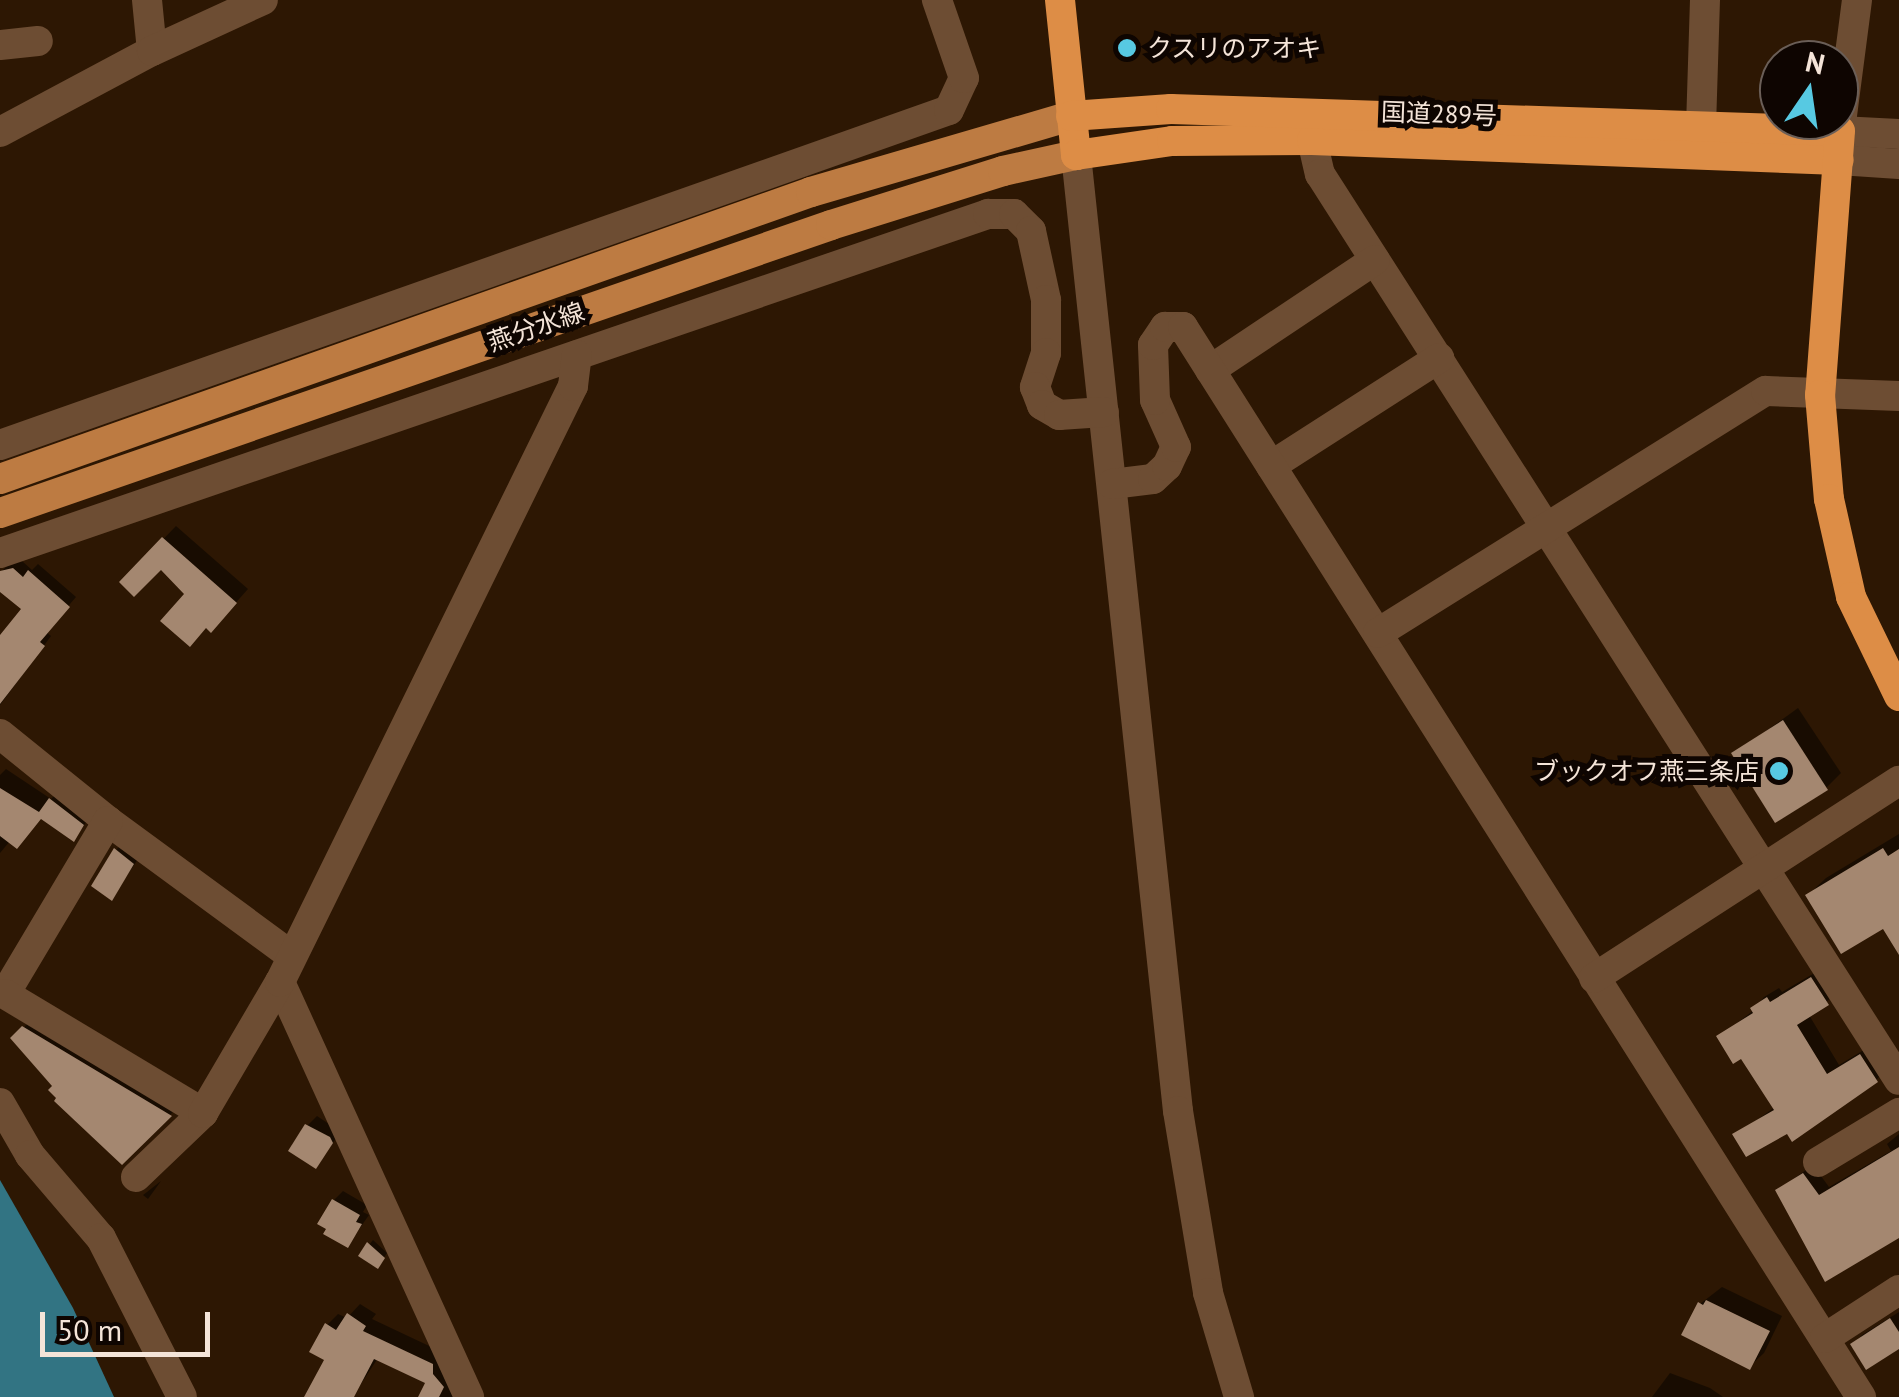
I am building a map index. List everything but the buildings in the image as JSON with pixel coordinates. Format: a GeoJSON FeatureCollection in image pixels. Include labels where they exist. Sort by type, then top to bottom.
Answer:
{"type":"FeatureCollection","features":[{"type":"Feature","properties":{"kind":"highway"},"geometry":{"type":"LineString","coordinates":[[1060,0],[1076,154]]}},
{"type":"Feature","properties":{"kind":"highway","name":"国道289号"},"geometry":{"type":"LineString","coordinates":[[1070,116],[1171,109],[1702,127],[1840,146]]}},
{"type":"Feature","properties":{"kind":"highway","name":"国道289号"},"geometry":{"type":"LineString","coordinates":[[1076,154],[1172,141],[1840,146]]}},
{"type":"Feature","properties":{"kind":"highway"},"geometry":{"type":"LineString","coordinates":[[1840,146],[1828,251],[1820,395],[1829,499],[1851,597],[1895,681]]}},
{"type":"Feature","properties":{"kind":"main road","name":"燕分水線"},"geometry":{"type":"LineString","coordinates":[[0,479],[811,192],[1070,116]]}},
{"type":"Feature","properties":{"kind":"main road","name":"燕分水線"},"geometry":{"type":"LineString","coordinates":[[0,513],[831,225],[1003,171],[1076,154]]}},
{"type":"Feature","properties":{"kind":"street"},"geometry":{"type":"LineString","coordinates":[[147,0],[152,51]]}},
{"type":"Feature","properties":{"kind":"street"},"geometry":{"type":"LineString","coordinates":[[0,132],[152,51],[263,0]]}},
{"type":"Feature","properties":{"kind":"street"},"geometry":{"type":"LineString","coordinates":[[0,445],[949,110],[964,78],[937,0]]}},
{"type":"Feature","properties":{"kind":"street"},"geometry":{"type":"LineString","coordinates":[[1702,127],[1705,0]]}},
{"type":"Feature","properties":{"kind":"street"},"geometry":{"type":"LineString","coordinates":[[1840,146],[1857,0]]}},
{"type":"Feature","properties":{"kind":"street"},"geometry":{"type":"LineString","coordinates":[[0,45],[38,42]]}},
{"type":"Feature","properties":{"kind":"street"},"geometry":{"type":"LineString","coordinates":[[1840,146],[1899,134]]}},
{"type":"Feature","properties":{"kind":"street"},"geometry":{"type":"LineString","coordinates":[[1312,140],[1320,174],[1899,1080]]}},
{"type":"Feature","properties":{"kind":"street"},"geometry":{"type":"LineString","coordinates":[[1840,146],[1899,164]]}},
{"type":"Feature","properties":{"kind":"street"},"geometry":{"type":"LineString","coordinates":[[1076,154],[1178,1111],[1208,1293],[1239,1397]]}},
{"type":"Feature","properties":{"kind":"street"},"geometry":{"type":"LineString","coordinates":[[0,553],[988,214],[1014,214],[1031,231],[1046,300],[1046,352],[1036,387],[1042,405],[1059,415],[1104,412]]}},
{"type":"Feature","properties":{"kind":"street"},"geometry":{"type":"LineString","coordinates":[[1210,370],[1375,260]]}},
{"type":"Feature","properties":{"kind":"street"},"geometry":{"type":"LineString","coordinates":[[1112,484],[1153,480],[1167,466],[1176,447],[1155,400],[1157,334],[1165,327],[1183,327],[1825,1338],[1847,1392]]}},
{"type":"Feature","properties":{"kind":"street"},"geometry":{"type":"LineString","coordinates":[[136,1177],[203,1113],[286,969],[572,386],[577,355]]}},
{"type":"Feature","properties":{"kind":"street"},"geometry":{"type":"LineString","coordinates":[[1271,466],[1439,358]]}},
{"type":"Feature","properties":{"kind":"street"},"geometry":{"type":"LineString","coordinates":[[1378,633],[1766,390],[1899,396]]}},
{"type":"Feature","properties":{"kind":"street"},"geometry":{"type":"LineString","coordinates":[[0,734],[286,969],[468,1397]]}},
{"type":"Feature","properties":{"kind":"street"},"geometry":{"type":"LineString","coordinates":[[1594,978],[1899,781]]}},
{"type":"Feature","properties":{"kind":"street"},"geometry":{"type":"LineString","coordinates":[[108,821],[5,994],[203,1113]]}},
{"type":"Feature","properties":{"kind":"street"},"geometry":{"type":"LineString","coordinates":[[0,1103],[30,1155],[101,1238],[182,1397]]}},
{"type":"Feature","properties":{"kind":"street"},"geometry":{"type":"LineString","coordinates":[[1818,1162],[1899,1113]]}},
{"type":"Feature","properties":{"kind":"street"},"geometry":{"type":"LineString","coordinates":[[1825,1338],[1899,1290]]}},
{"type":"Feature","properties":{"kind":"water"},"geometry":{"type":"Polygon","coordinates":[[[0,1180],[73,1308],[114,1397],[0,1397],[0,1180]]]}},
{"type":"Feature","properties":{"kind":"place","name":"クスリのアオキ"},"geometry":{"type":"Point","coordinates":[1127,48]}},
{"type":"Feature","properties":{"kind":"place","name":"ブックオフ燕三条店"},"geometry":{"type":"Point","coordinates":[1779,771]}}]}
